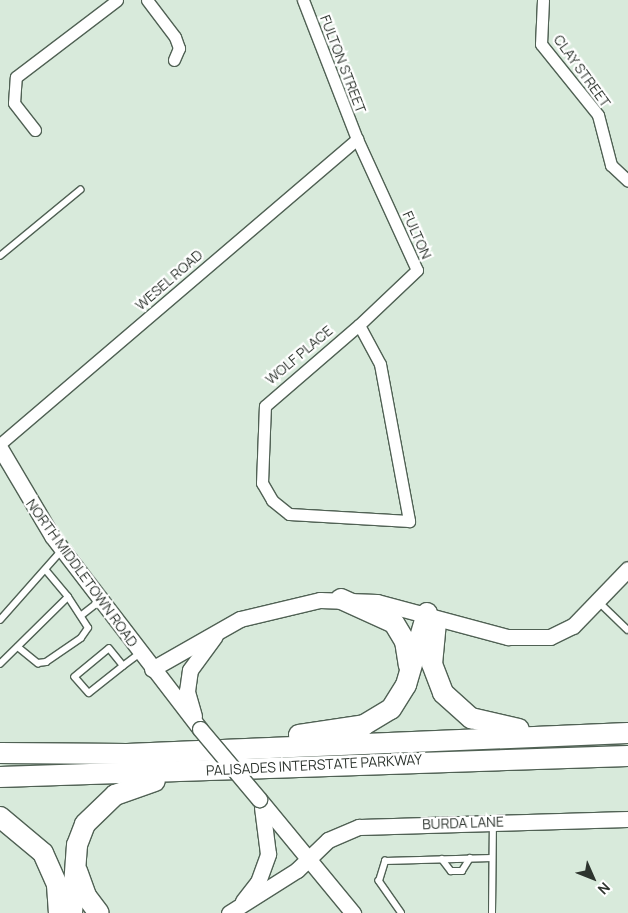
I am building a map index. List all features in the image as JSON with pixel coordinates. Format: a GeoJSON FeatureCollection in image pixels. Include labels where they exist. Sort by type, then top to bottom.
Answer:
{"type":"FeatureCollection","features":[{"type":"Feature","properties":{"kind":"highway"},"geometry":{"type":"LineString","coordinates":[[341,599],[394,622],[408,652],[408,680]]}},
{"type":"Feature","properties":{"kind":"highway"},"geometry":{"type":"LineString","coordinates":[[162,752],[364,725],[395,705],[408,680],[432,615]]}},
{"type":"Feature","properties":{"kind":"highway"},"geometry":{"type":"LineString","coordinates":[[432,615],[434,672],[443,693],[465,715],[518,729],[628,732]]}},
{"type":"Feature","properties":{"kind":"highway","name":"PALISADES INTERSTATE PARKWAY"},"geometry":{"type":"LineString","coordinates":[[0,753],[162,752],[628,732]]}},
{"type":"Feature","properties":{"kind":"highway","name":"PALISADES INTERSTATE PARKWAY"},"geometry":{"type":"LineString","coordinates":[[0,777],[628,756]]}},
{"type":"Feature","properties":{"kind":"highway"},"geometry":{"type":"LineString","coordinates":[[72,913],[76,866],[85,824],[103,802],[121,791],[158,780],[262,768]]}},
{"type":"Feature","properties":{"kind":"highway"},"geometry":{"type":"LineString","coordinates":[[0,818],[43,853],[57,885],[60,913]]}},
{"type":"Feature","properties":{"kind":"highway"},"geometry":{"type":"LineString","coordinates":[[76,866],[83,890],[99,913]]}},
{"type":"Feature","properties":{"kind":"street"},"geometry":{"type":"LineString","coordinates":[[35,130],[14,103],[16,77],[117,0]]}},
{"type":"Feature","properties":{"kind":"street"},"geometry":{"type":"LineString","coordinates":[[147,0],[175,37],[179,48],[174,60]]}},
{"type":"Feature","properties":{"kind":"street","name":"FULTON STREET"},"geometry":{"type":"LineString","coordinates":[[303,0],[357,139]]}},
{"type":"Feature","properties":{"kind":"street","name":"CLAY STREET"},"geometry":{"type":"LineString","coordinates":[[543,0],[541,44],[598,115],[611,165],[628,181]]}},
{"type":"Feature","properties":{"kind":"street","name":"FULTON"},"geometry":{"type":"LineString","coordinates":[[357,139],[416,270],[359,325]]}},
{"type":"Feature","properties":{"kind":"street","name":"WESEL ROAD"},"geometry":{"type":"LineString","coordinates":[[0,444],[357,139]]}},
{"type":"Feature","properties":{"kind":"street","name":"WOLF PLACE"},"geometry":{"type":"LineString","coordinates":[[359,325],[380,364],[409,521],[289,514],[272,500],[262,482],[265,406],[359,325]]}},
{"type":"Feature","properties":{"kind":"street","name":"NORTH MIDDLETOWN ROAD"},"geometry":{"type":"LineString","coordinates":[[0,448],[62,549],[152,670],[353,913]]}},
{"type":"Feature","properties":{"kind":"street"},"geometry":{"type":"LineString","coordinates":[[152,670],[228,624],[289,604],[341,599],[432,615],[508,637],[537,639],[568,630],[628,569]]}},
{"type":"Feature","properties":{"kind":"street"},"geometry":{"type":"LineString","coordinates":[[200,729],[188,698],[190,670],[199,653],[228,624]]}},
{"type":"Feature","properties":{"kind":"street"},"geometry":{"type":"LineString","coordinates":[[230,912],[253,890],[266,862],[269,832],[259,799]]}},
{"type":"Feature","properties":{"kind":"street","name":"BURDA LANE"},"geometry":{"type":"LineString","coordinates":[[230,912],[308,858],[328,840],[359,827],[628,819]]}},
{"type":"Feature","properties":{"kind":"lane"},"geometry":{"type":"LineString","coordinates":[[0,256],[80,190]]}},
{"type":"Feature","properties":{"kind":"lane"},"geometry":{"type":"LineString","coordinates":[[0,620],[62,549]]}},
{"type":"Feature","properties":{"kind":"lane"},"geometry":{"type":"LineString","coordinates":[[18,647],[38,663],[56,658],[88,628],[82,614],[45,570]]}},
{"type":"Feature","properties":{"kind":"lane"},"geometry":{"type":"LineString","coordinates":[[0,664],[68,597]]}},
{"type":"Feature","properties":{"kind":"lane"},"geometry":{"type":"LineString","coordinates":[[82,614],[100,601]]}},
{"type":"Feature","properties":{"kind":"lane"},"geometry":{"type":"LineString","coordinates":[[598,601],[628,630]]}},
{"type":"Feature","properties":{"kind":"lane"},"geometry":{"type":"LineString","coordinates":[[123,666],[109,649],[74,677],[89,693],[140,653]]}},
{"type":"Feature","properties":{"kind":"lane"},"geometry":{"type":"LineString","coordinates":[[492,913],[493,822]]}},
{"type":"Feature","properties":{"kind":"lane"},"geometry":{"type":"LineString","coordinates":[[442,859],[451,871],[462,871],[470,858]]}},
{"type":"Feature","properties":{"kind":"lane"},"geometry":{"type":"LineString","coordinates":[[401,913],[379,881],[385,861],[492,858]]}}]}
